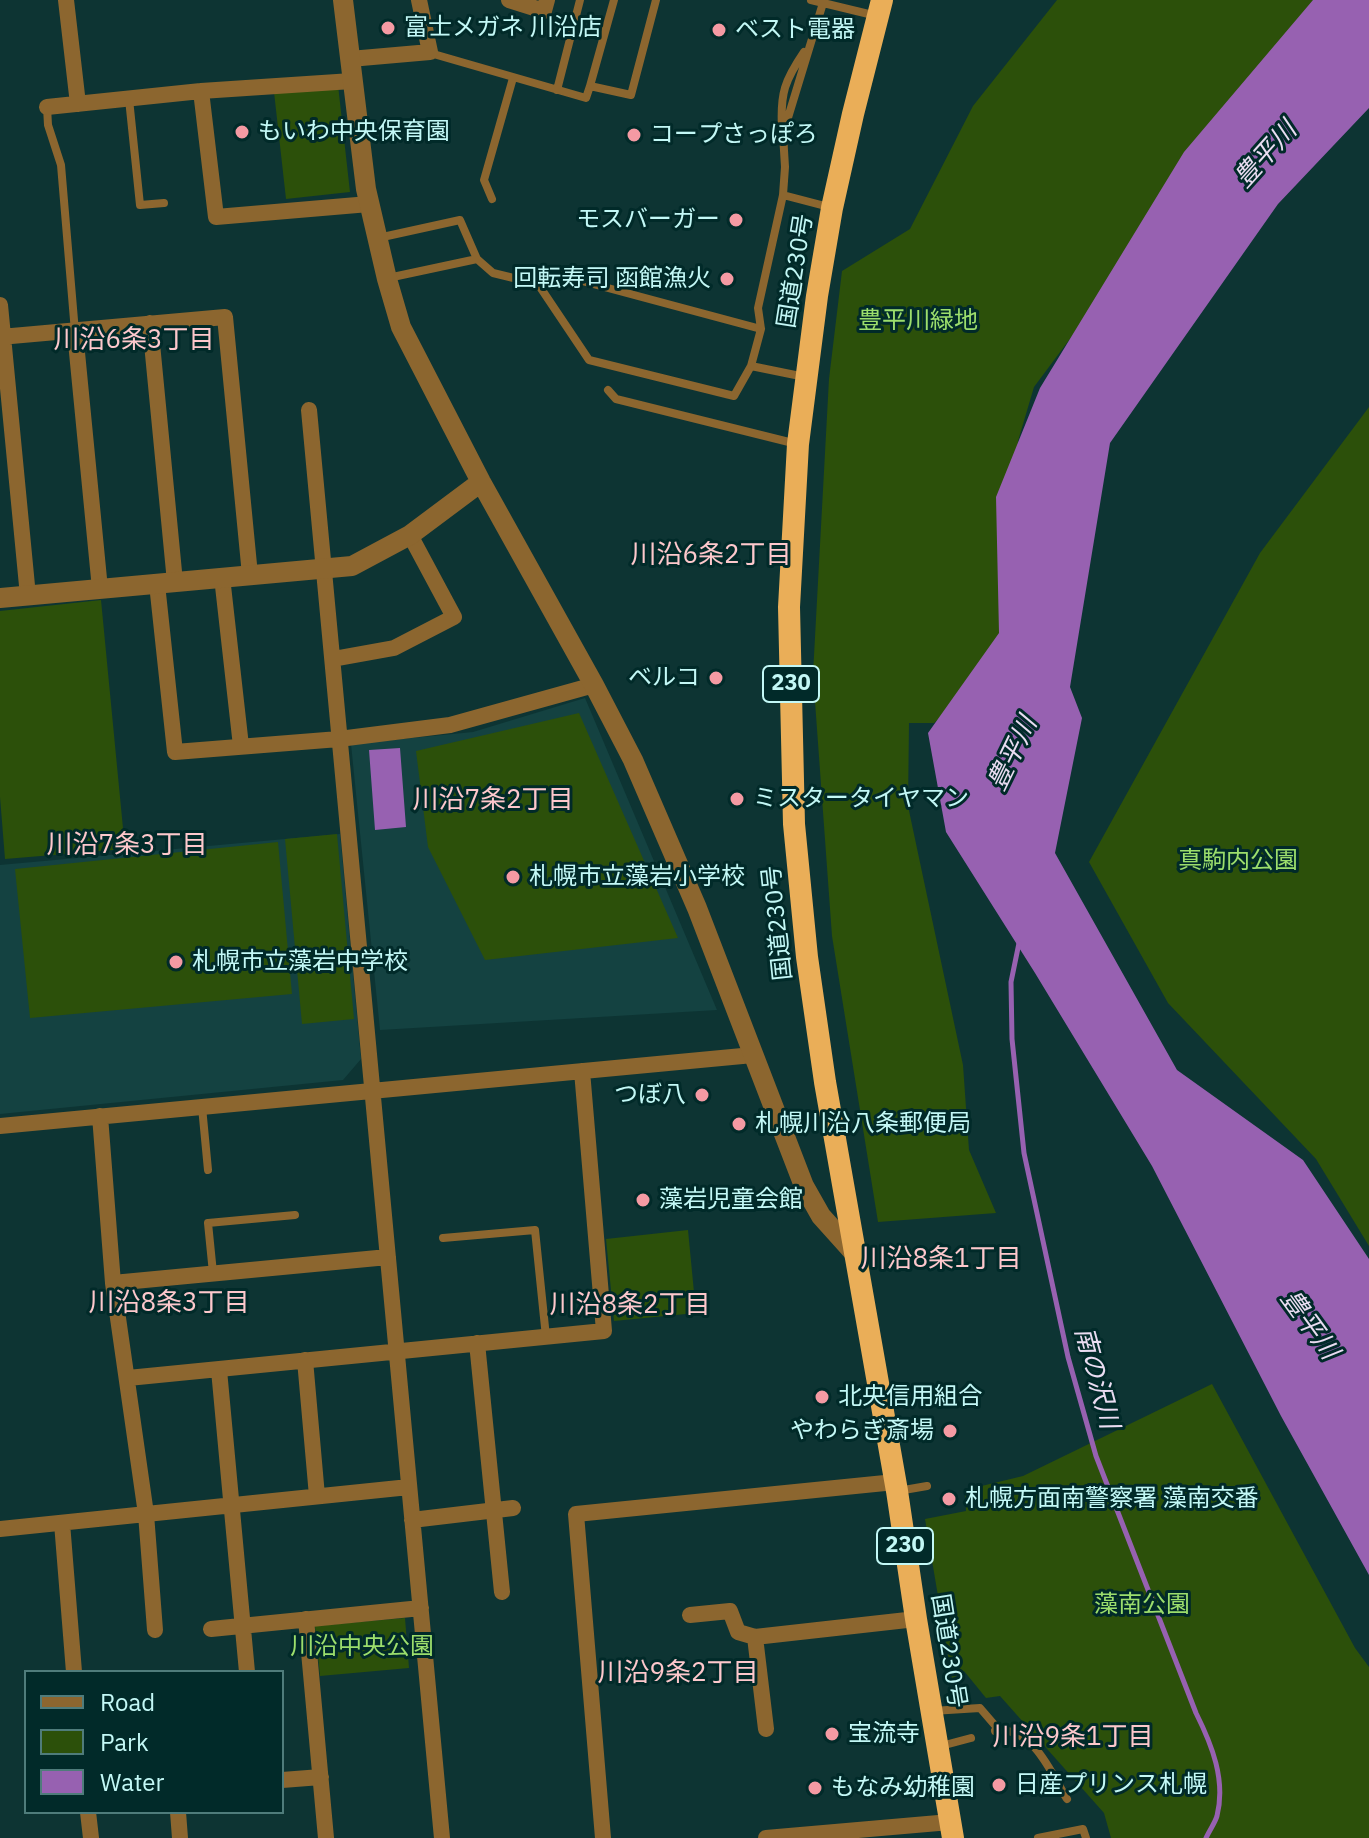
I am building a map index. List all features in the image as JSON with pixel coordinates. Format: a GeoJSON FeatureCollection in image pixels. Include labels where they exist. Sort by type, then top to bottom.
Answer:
{"type":"FeatureCollection","features":[{"type":"Feature","properties":{"kind":"highway","name":"国道230号"},"geometry":{"type":"LineString","coordinates":[[880,8],[832,208],[798,444],[789,607],[794,824],[809,972],[837,1153],[952,1830]]}},
{"type":"Feature","properties":{"kind":"street"},"geometry":{"type":"LineString","coordinates":[[66,0],[78,104]]}},
{"type":"Feature","properties":{"kind":"street"},"geometry":{"type":"LineString","coordinates":[[343,0],[369,204],[401,327],[481,482],[633,760],[691,894],[804,1186],[821,1216],[856,1255]]}},
{"type":"Feature","properties":{"kind":"street"},"geometry":{"type":"LineString","coordinates":[[350,59],[430,52],[419,0]]}},
{"type":"Feature","properties":{"kind":"street"},"geometry":{"type":"LineString","coordinates":[[509,0],[544,11],[547,0]]}},
{"type":"Feature","properties":{"kind":"street"},"geometry":{"type":"LineString","coordinates":[[47,107],[201,91],[352,81]]}},
{"type":"Feature","properties":{"kind":"street"},"geometry":{"type":"LineString","coordinates":[[201,91],[216,217],[369,204]]}},
{"type":"Feature","properties":{"kind":"street"},"geometry":{"type":"LineString","coordinates":[[0,305],[28,596]]}},
{"type":"Feature","properties":{"kind":"street"},"geometry":{"type":"LineString","coordinates":[[1,337],[225,317],[250,575]]}},
{"type":"Feature","properties":{"kind":"street"},"geometry":{"type":"LineString","coordinates":[[150,323],[175,752],[339,739],[450,725],[594,685]]}},
{"type":"Feature","properties":{"kind":"street"},"geometry":{"type":"LineString","coordinates":[[75,332],[100,589]]}},
{"type":"Feature","properties":{"kind":"street"},"geometry":{"type":"LineString","coordinates":[[309,410],[442,1838]]}},
{"type":"Feature","properties":{"kind":"street"},"geometry":{"type":"LineString","coordinates":[[0,598],[352,566],[410,535],[481,482]]}},
{"type":"Feature","properties":{"kind":"street"},"geometry":{"type":"LineString","coordinates":[[333,659],[394,648],[454,617],[410,535]]}},
{"type":"Feature","properties":{"kind":"street"},"geometry":{"type":"LineString","coordinates":[[222,577],[241,746]]}},
{"type":"Feature","properties":{"kind":"street"},"geometry":{"type":"LineString","coordinates":[[0,1126],[753,1055]]}},
{"type":"Feature","properties":{"kind":"street"},"geometry":{"type":"LineString","coordinates":[[128,1378],[604,1331],[582,1071]]}},
{"type":"Feature","properties":{"kind":"street"},"geometry":{"type":"LineString","coordinates":[[100,1116],[113,1283],[146,1514],[155,1630]]}},
{"type":"Feature","properties":{"kind":"street"},"geometry":{"type":"LineString","coordinates":[[113,1283],[388,1257]]}},
{"type":"Feature","properties":{"kind":"street"},"geometry":{"type":"LineString","coordinates":[[477,1343],[502,1592]]}},
{"type":"Feature","properties":{"kind":"street"},"geometry":{"type":"LineString","coordinates":[[305,1360],[317,1496]]}},
{"type":"Feature","properties":{"kind":"street"},"geometry":{"type":"LineString","coordinates":[[219,1370],[247,1670]]}},
{"type":"Feature","properties":{"kind":"street"},"geometry":{"type":"LineString","coordinates":[[603,1838],[576,1514],[896,1486]]}},
{"type":"Feature","properties":{"kind":"street"},"geometry":{"type":"LineString","coordinates":[[0,1529],[409,1487]]}},
{"type":"Feature","properties":{"kind":"street"},"geometry":{"type":"LineString","coordinates":[[412,1520],[513,1508]]}},
{"type":"Feature","properties":{"kind":"street"},"geometry":{"type":"LineString","coordinates":[[62,1523],[74,1670]]}},
{"type":"Feature","properties":{"kind":"street"},"geometry":{"type":"LineString","coordinates":[[211,1629],[421,1608]]}},
{"type":"Feature","properties":{"kind":"street"},"geometry":{"type":"LineString","coordinates":[[690,1615],[730,1611],[738,1632],[755,1637],[916,1619]]}},
{"type":"Feature","properties":{"kind":"street"},"geometry":{"type":"LineString","coordinates":[[306,1619],[326,1838]]}},
{"type":"Feature","properties":{"kind":"street"},"geometry":{"type":"LineString","coordinates":[[755,1637],[766,1729]]}},
{"type":"Feature","properties":{"kind":"street"},"geometry":{"type":"LineString","coordinates":[[284,1780],[321,1777]]}},
{"type":"Feature","properties":{"kind":"street"},"geometry":{"type":"LineString","coordinates":[[88,1814],[91,1838]]}},
{"type":"Feature","properties":{"kind":"street"},"geometry":{"type":"LineString","coordinates":[[178,1814],[180,1838]]}},
{"type":"Feature","properties":{"kind":"street"},"geometry":{"type":"LineString","coordinates":[[766,1838],[952,1830]]}},
{"type":"Feature","properties":{"kind":"lane"},"geometry":{"type":"LineString","coordinates":[[557,90],[580,0]]}},
{"type":"Feature","properties":{"kind":"lane"},"geometry":{"type":"LineString","coordinates":[[430,52],[586,98],[614,0]]}},
{"type":"Feature","properties":{"kind":"lane"},"geometry":{"type":"LineString","coordinates":[[590,86],[631,95],[656,0]]}},
{"type":"Feature","properties":{"kind":"lane"},"geometry":{"type":"LineString","coordinates":[[811,0],[880,8]]}},
{"type":"Feature","properties":{"kind":"lane"},"geometry":{"type":"LineString","coordinates":[[532,280],[589,360],[734,396],[751,366],[761,329],[758,308],[783,195],[785,167],[781,109],[787,77],[809,45],[823,3]]}},
{"type":"Feature","properties":{"kind":"lane"},"geometry":{"type":"LineString","coordinates":[[492,199],[484,180],[513,78]]}},
{"type":"Feature","properties":{"kind":"lane"},"geometry":{"type":"LineString","coordinates":[[129,99],[140,205],[164,203]]}},
{"type":"Feature","properties":{"kind":"lane"},"geometry":{"type":"LineString","coordinates":[[47,107],[48,125],[61,165],[75,332]]}},
{"type":"Feature","properties":{"kind":"lane"},"geometry":{"type":"LineString","coordinates":[[783,195],[832,208]]}},
{"type":"Feature","properties":{"kind":"lane"},"geometry":{"type":"LineString","coordinates":[[377,238],[460,220],[477,259],[493,273],[532,280],[552,273],[761,329]]}},
{"type":"Feature","properties":{"kind":"lane"},"geometry":{"type":"LineString","coordinates":[[387,279],[477,259]]}},
{"type":"Feature","properties":{"kind":"lane"},"geometry":{"type":"LineString","coordinates":[[751,366],[806,377]]}},
{"type":"Feature","properties":{"kind":"lane"},"geometry":{"type":"LineString","coordinates":[[608,390],[616,399],[798,444]]}},
{"type":"Feature","properties":{"kind":"lane"},"geometry":{"type":"LineString","coordinates":[[202,1107],[208,1170]]}},
{"type":"Feature","properties":{"kind":"lane"},"geometry":{"type":"LineString","coordinates":[[213,1274],[208,1223],[295,1215]]}},
{"type":"Feature","properties":{"kind":"lane"},"geometry":{"type":"LineString","coordinates":[[443,1238],[535,1230],[546,1337]]}},
{"type":"Feature","properties":{"kind":"lane"},"geometry":{"type":"LineString","coordinates":[[896,1486],[927,1486]]}},
{"type":"Feature","properties":{"kind":"lane"},"geometry":{"type":"LineString","coordinates":[[932,1711],[980,1708],[997,1730],[1010,1730],[1034,1745],[1067,1799]]}},
{"type":"Feature","properties":{"kind":"lane"},"geometry":{"type":"LineString","coordinates":[[938,1747],[971,1738]]}},
{"type":"Feature","properties":{"kind":"lane"},"geometry":{"type":"LineString","coordinates":[[1038,1838],[1083,1829],[1086,1838]]}},
{"type":"Feature","properties":{"kind":"shaded area","name":"札幌市立藻岩小学校"},"geometry":{"type":"Polygon","coordinates":[[[585,698],[717,1010],[380,1030],[351,744],[473,732],[585,698]]]}},
{"type":"Feature","properties":{"kind":"shaded area","name":"札幌市立藻岩中学校"},"geometry":{"type":"Polygon","coordinates":[[[340,834],[361,1059],[343,1080],[0,1114],[0,865],[340,834]]]}},
{"type":"Feature","properties":{"kind":"green space","name":"豊平川緑地"},"geometry":{"type":"Polygon","coordinates":[[[1057,0],[1323,0],[1034,387],[1018,441],[1009,628],[970,690],[934,723],[909,723],[908,806],[963,1065],[969,1150],[996,1213],[878,1222],[832,936],[813,674],[829,379],[842,271],[910,229],[973,106],[1057,0]]]}},
{"type":"Feature","properties":{"kind":"green space"},"geometry":{"type":"Polygon","coordinates":[[[338,85],[350,192],[286,199],[274,92],[338,85]]]}},
{"type":"Feature","properties":{"kind":"green space","name":"真駒内公園"},"geometry":{"type":"Polygon","coordinates":[[[1369,407],[1369,1246],[1316,1159],[1168,1003],[1089,862],[1260,553],[1369,407]]]}},
{"type":"Feature","properties":{"kind":"green space"},"geometry":{"type":"Polygon","coordinates":[[[101,600],[125,849],[5,859],[0,797],[0,611],[101,600]]]}},
{"type":"Feature","properties":{"kind":"green space"},"geometry":{"type":"Polygon","coordinates":[[[579,713],[678,938],[485,960],[428,847],[416,751],[579,713]]]}},
{"type":"Feature","properties":{"kind":"green space"},"geometry":{"type":"Polygon","coordinates":[[[337,834],[354,1019],[302,1024],[285,839],[337,834]]]}},
{"type":"Feature","properties":{"kind":"green space"},"geometry":{"type":"Polygon","coordinates":[[[278,842],[292,994],[30,1018],[15,869],[278,842]]]}},
{"type":"Feature","properties":{"kind":"green space"},"geometry":{"type":"Polygon","coordinates":[[[688,1230],[696,1313],[614,1321],[606,1239],[688,1230]]]}},
{"type":"Feature","properties":{"kind":"green space","name":"藻南公園"},"geometry":{"type":"Polygon","coordinates":[[[1212,1384],[1355,1648],[1369,1667],[1369,1838],[1111,1838],[1104,1813],[1000,1696],[986,1698],[964,1671],[952,1679],[925,1519],[966,1511],[965,1490],[1023,1476],[1212,1384]]]}},
{"type":"Feature","properties":{"kind":"green space","name":"川沿中央公園"},"geometry":{"type":"Polygon","coordinates":[[[405,1618],[409,1668],[320,1676],[315,1626],[405,1618]]]}},
{"type":"Feature","properties":{"kind":"water","name":"豊平川"},"geometry":{"type":"Polygon","coordinates":[[[1313,0],[1369,0],[1369,108],[1278,204],[1110,443],[1070,687],[1082,718],[1055,853],[1177,1070],[1303,1160],[1369,1259],[1369,1575],[1281,1416],[1152,1166],[946,832],[928,733],[999,633],[996,497],[1040,388],[1184,152],[1313,0]]]}},
{"type":"Feature","properties":{"kind":"water"},"geometry":{"type":"Polygon","coordinates":[[[400,748],[406,827],[375,830],[369,750],[400,748]]]}},
{"type":"Feature","properties":{"kind":"waterway","name":"南の沢川"},"geometry":{"type":"LineString","coordinates":[[1019,943],[1011,982],[1012,1039],[1024,1153],[1068,1357],[1096,1456],[1216,1763],[1219,1803],[1216,1819],[1206,1838]]}},
{"type":"Feature","properties":{"kind":"place","name":"富士メガネ 川沿店"},"geometry":{"type":"Point","coordinates":[388,28]}},
{"type":"Feature","properties":{"kind":"place","name":"ベスト電器"},"geometry":{"type":"Point","coordinates":[719,30]}},
{"type":"Feature","properties":{"kind":"place","name":"もいわ中央保育園"},"geometry":{"type":"Point","coordinates":[242,132]}},
{"type":"Feature","properties":{"kind":"place","name":"コープさっぽろ"},"geometry":{"type":"Point","coordinates":[634,135]}},
{"type":"Feature","properties":{"kind":"place","name":"モスバーガー"},"geometry":{"type":"Point","coordinates":[736,220]}},
{"type":"Feature","properties":{"kind":"place","name":"回転寿司 函館漁火"},"geometry":{"type":"Point","coordinates":[727,279]}},
{"type":"Feature","properties":{"kind":"place","name":"ベルコ"},"geometry":{"type":"Point","coordinates":[716,678]}},
{"type":"Feature","properties":{"kind":"place","name":"ミスタータイヤマン"},"geometry":{"type":"Point","coordinates":[737,799]}},
{"type":"Feature","properties":{"kind":"place","name":"札幌市立藻岩小学校"},"geometry":{"type":"Point","coordinates":[513,877]}},
{"type":"Feature","properties":{"kind":"place","name":"札幌市立藻岩中学校"},"geometry":{"type":"Point","coordinates":[176,962]}},
{"type":"Feature","properties":{"kind":"place","name":"つぼ八"},"geometry":{"type":"Point","coordinates":[702,1095]}},
{"type":"Feature","properties":{"kind":"place","name":"札幌川沿八条郵便局"},"geometry":{"type":"Point","coordinates":[739,1124]}},
{"type":"Feature","properties":{"kind":"place","name":"藻岩児童会館"},"geometry":{"type":"Point","coordinates":[643,1200]}},
{"type":"Feature","properties":{"kind":"place","name":"北央信用組合"},"geometry":{"type":"Point","coordinates":[822,1397]}},
{"type":"Feature","properties":{"kind":"place","name":"やわらぎ斎場"},"geometry":{"type":"Point","coordinates":[950,1431]}},
{"type":"Feature","properties":{"kind":"place","name":"札幌方面南警察署 藻南交番"},"geometry":{"type":"Point","coordinates":[949,1499]}},
{"type":"Feature","properties":{"kind":"place","name":"宝流寺"},"geometry":{"type":"Point","coordinates":[832,1734]}},
{"type":"Feature","properties":{"kind":"place","name":"日産プリンス札幌"},"geometry":{"type":"Point","coordinates":[999,1785]}},
{"type":"Feature","properties":{"kind":"place","name":"もなみ幼稚園"},"geometry":{"type":"Point","coordinates":[815,1788]}},
{"type":"Feature","properties":{"kind":"district","name":"川沿6条3丁目"},"geometry":{"type":"Point","coordinates":[134,340]}},
{"type":"Feature","properties":{"kind":"district","name":"川沿6条2丁目"},"geometry":{"type":"Point","coordinates":[711,555]}},
{"type":"Feature","properties":{"kind":"district","name":"川沿7条2丁目"},"geometry":{"type":"Point","coordinates":[493,800]}},
{"type":"Feature","properties":{"kind":"district","name":"川沿7条3丁目"},"geometry":{"type":"Point","coordinates":[127,845]}},
{"type":"Feature","properties":{"kind":"district","name":"川沿8条1丁目"},"geometry":{"type":"Point","coordinates":[941,1259]}},
{"type":"Feature","properties":{"kind":"district","name":"川沿8条3丁目"},"geometry":{"type":"Point","coordinates":[169,1303]}},
{"type":"Feature","properties":{"kind":"district","name":"川沿8条2丁目"},"geometry":{"type":"Point","coordinates":[630,1305]}},
{"type":"Feature","properties":{"kind":"district","name":"川沿9条2丁目"},"geometry":{"type":"Point","coordinates":[678,1673]}},
{"type":"Feature","properties":{"kind":"district","name":"川沿9条1丁目"},"geometry":{"type":"Point","coordinates":[1073,1737]}}]}
